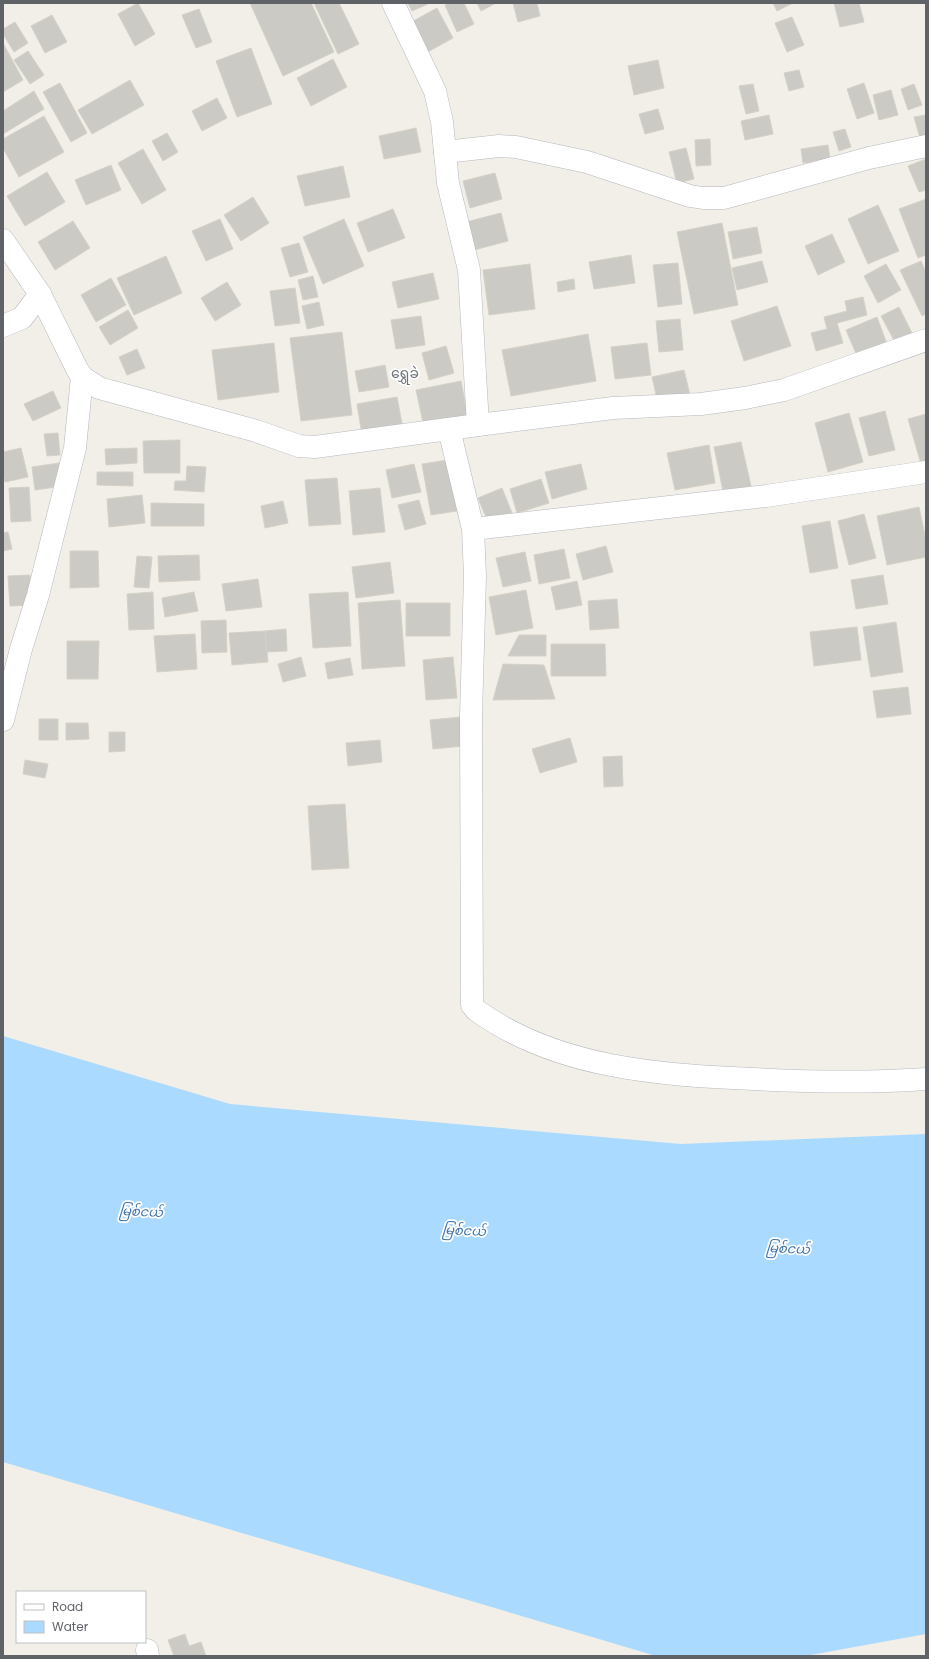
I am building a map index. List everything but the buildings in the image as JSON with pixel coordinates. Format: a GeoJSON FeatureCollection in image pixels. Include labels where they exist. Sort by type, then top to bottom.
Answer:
{"type":"FeatureCollection","features":[{"type":"Feature","properties":{"kind":"street"},"geometry":{"type":"LineString","coordinates":[[393,3],[435,92],[442,122],[448,183],[469,270],[478,425]]}},
{"type":"Feature","properties":{"kind":"street"},"geometry":{"type":"LineString","coordinates":[[445,152],[499,146],[516,147],[587,162],[690,196],[703,198],[724,198],[869,158],[926,146]]}},
{"type":"Feature","properties":{"kind":"street"},"geometry":{"type":"LineString","coordinates":[[3,240],[40,294],[76,369],[82,377],[99,388],[256,431],[299,446],[315,447],[613,408],[701,404],[745,398],[784,390],[926,340]]}},
{"type":"Feature","properties":{"kind":"street"},"geometry":{"type":"LineString","coordinates":[[3,326],[22,318],[40,294]]}},
{"type":"Feature","properties":{"kind":"street"},"geometry":{"type":"LineString","coordinates":[[3,720],[21,649],[38,595],[75,448],[82,377]]}},
{"type":"Feature","properties":{"kind":"street"},"geometry":{"type":"LineString","coordinates":[[449,429],[473,528],[476,576],[471,716],[472,1005],[476,1010],[528,1039],[580,1058],[618,1067],[703,1077],[814,1082],[880,1082],[926,1079]]}},
{"type":"Feature","properties":{"kind":"street"},"geometry":{"type":"LineString","coordinates":[[473,528],[766,496],[926,472]]}},
{"type":"Feature","properties":{"kind":"water","name":"မြစ်ငယ်"},"geometry":{"type":"Polygon","coordinates":[[[3,1036],[230,1104],[681,1144],[926,1134],[926,1634],[805,1656],[656,1656],[3,1462],[3,1036]]]}},
{"type":"Feature","properties":{"kind":"district","name":"ရွှေခဲ"},"geometry":{"type":"Point","coordinates":[405,373]}}]}
